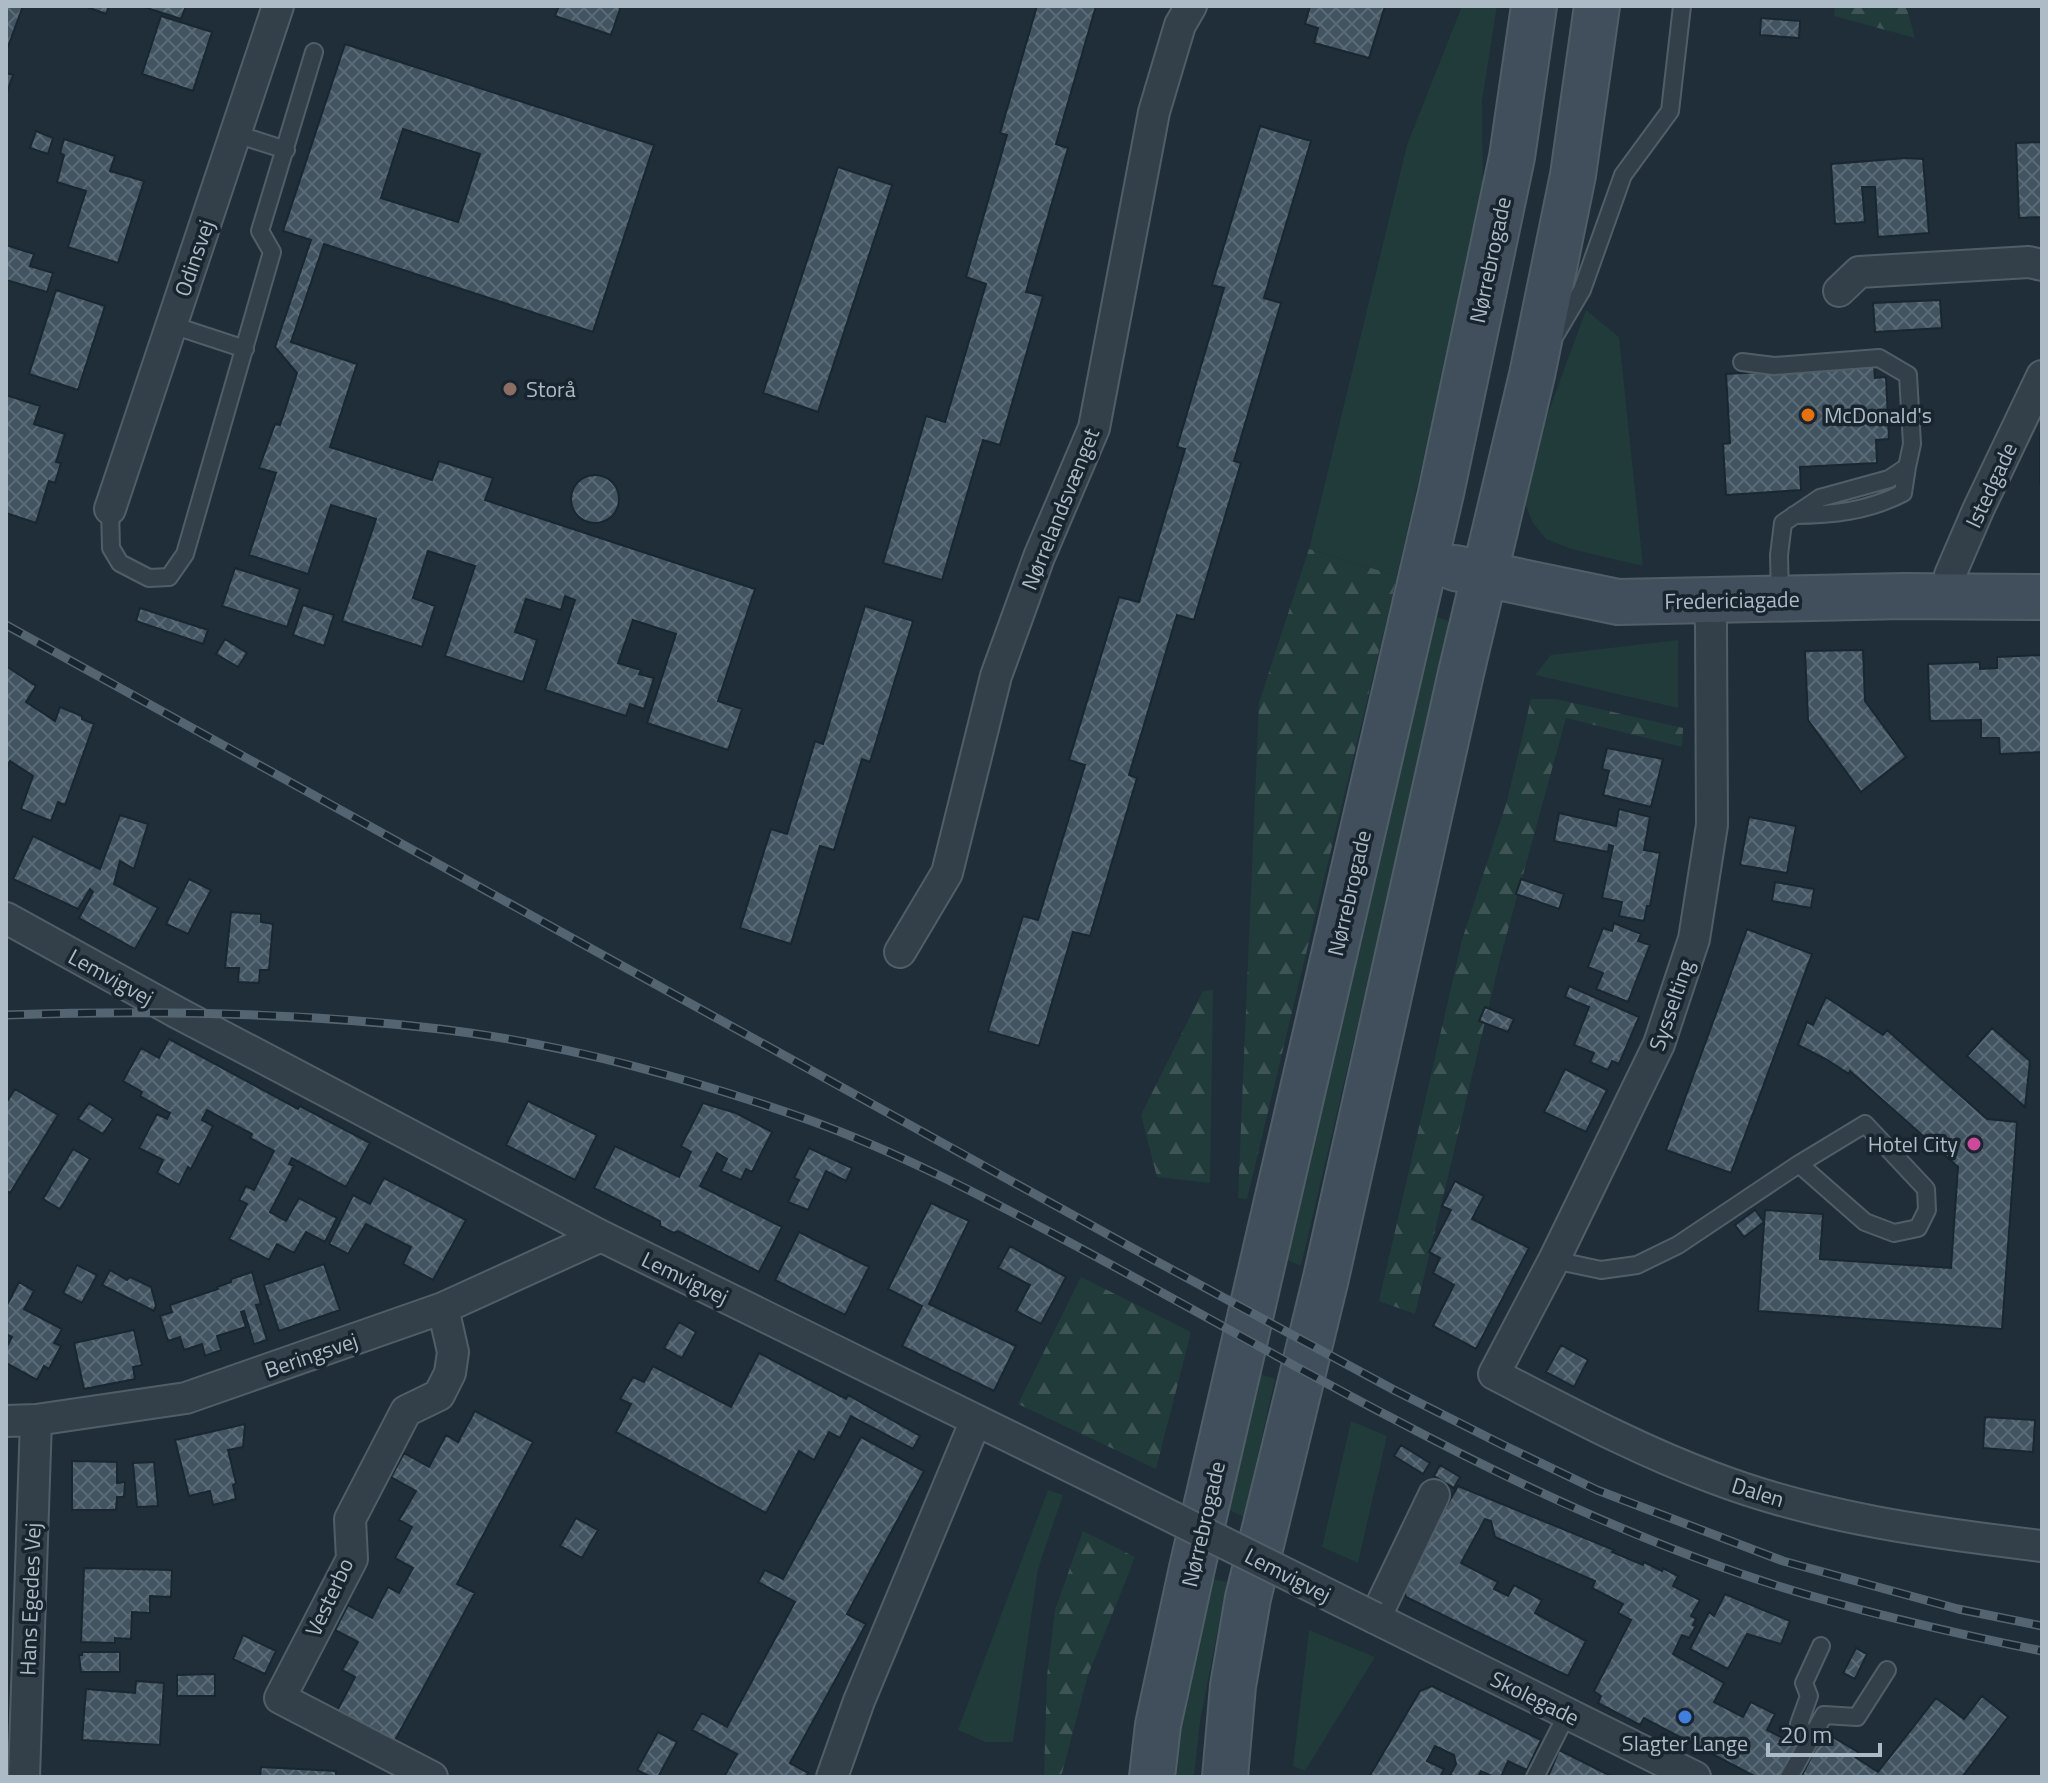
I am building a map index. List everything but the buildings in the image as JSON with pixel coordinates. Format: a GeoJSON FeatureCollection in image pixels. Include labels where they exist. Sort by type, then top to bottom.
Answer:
{"type":"FeatureCollection","features":[{"type":"Feature","properties":{"kind":"street","name":"Odinsvej"},"geometry":{"type":"LineString","coordinates":[[110,509],[278,6]]}},
{"type":"Feature","properties":{"kind":"street","name":"Nørrelandsvænget"},"geometry":{"type":"LineString","coordinates":[[900,952],[947,873],[996,676],[1039,557],[1094,428],[1154,112],[1180,25],[1191,6]]}},
{"type":"Feature","properties":{"kind":"street","name":"Nørrebrogade"},"geometry":{"type":"LineString","coordinates":[[1152,1777],[1158,1725],[1192,1568],[1426,562],[1512,157],[1534,6]]}},
{"type":"Feature","properties":{"kind":"street"},"geometry":{"type":"LineString","coordinates":[[1225,1777],[1233,1686],[1248,1598],[1326,1278],[1532,375],[1573,175],[1597,6]]}},
{"type":"Feature","properties":{"kind":"street"},"geometry":{"type":"LineString","coordinates":[[1839,291],[1859,272],[2029,262],[2042,265]]}},
{"type":"Feature","properties":{"kind":"street","name":"Istedgade"},"geometry":{"type":"LineString","coordinates":[[1951,597],[1950,575],[2042,376]]}},
{"type":"Feature","properties":{"kind":"street","name":"Fredericiagade"},"geometry":{"type":"LineString","coordinates":[[1426,562],[1618,602],[2042,597]]}},
{"type":"Feature","properties":{"kind":"street","name":"Sysselting"},"geometry":{"type":"LineString","coordinates":[[1494,1374],[1554,1260],[1659,1044],[1694,939],[1712,825],[1711,625],[1708,599]]}},
{"type":"Feature","properties":{"kind":"street","name":"Lemvigvej"},"geometry":{"type":"LineString","coordinates":[[14,930],[601,1236],[1375,1618]]}},
{"type":"Feature","properties":{"kind":"street","name":"Beringsvej"},"geometry":{"type":"LineString","coordinates":[[6,1421],[36,1420],[186,1398],[443,1308],[601,1236]]}},
{"type":"Feature","properties":{"kind":"street","name":"Vesterbo"},"geometry":{"type":"LineString","coordinates":[[432,1777],[280,1698],[352,1559],[350,1519],[406,1411],[439,1395],[450,1373],[453,1352],[443,1308]]}},
{"type":"Feature","properties":{"kind":"street","name":"Dalen"},"geometry":{"type":"LineString","coordinates":[[1494,1374],[1627,1441],[1715,1479],[1820,1510],[1876,1522],[1932,1533],[2042,1546]]}},
{"type":"Feature","properties":{"kind":"street","name":"Hans Egedes Vej"},"geometry":{"type":"LineString","coordinates":[[24,1777],[36,1420]]}},
{"type":"Feature","properties":{"kind":"street"},"geometry":{"type":"LineString","coordinates":[[832,1777],[859,1701],[976,1420]]}},
{"type":"Feature","properties":{"kind":"street"},"geometry":{"type":"LineString","coordinates":[[1375,1618],[1434,1495]]}},
{"type":"Feature","properties":{"kind":"street","name":"Skolegade"},"geometry":{"type":"LineString","coordinates":[[1375,1618],[1695,1777]]}},
{"type":"Feature","properties":{"kind":"lane"},"geometry":{"type":"LineString","coordinates":[[1532,375],[1582,290],[1623,175],[1670,111],[1682,6]]}},
{"type":"Feature","properties":{"kind":"lane"},"geometry":{"type":"LineString","coordinates":[[110,509],[111,548],[120,563],[149,578],[169,577],[185,554],[272,252],[260,231],[314,52]]}},
{"type":"Feature","properties":{"kind":"lane"},"geometry":{"type":"LineString","coordinates":[[236,134],[286,150]]}},
{"type":"Feature","properties":{"kind":"lane"},"geometry":{"type":"LineString","coordinates":[[172,325],[245,349]]}},
{"type":"Feature","properties":{"kind":"lane"},"geometry":{"type":"LineString","coordinates":[[1742,362],[1774,366],[1879,358],[1908,375],[1912,444],[1907,467],[1889,479],[1820,498],[1783,523],[1779,555],[1780,599]]}},
{"type":"Feature","properties":{"kind":"lane"},"geometry":{"type":"LineString","coordinates":[[1554,1260],[1601,1270],[1637,1265],[1678,1245],[1799,1164],[1865,1124],[1926,1189],[1927,1210],[1918,1228],[1894,1233],[1865,1222],[1799,1164]]}},
{"type":"Feature","properties":{"kind":"lane"},"geometry":{"type":"LineString","coordinates":[[1809,1740],[1799,1724],[1809,1696],[1804,1683],[1821,1646]]}},
{"type":"Feature","properties":{"kind":"lane"},"geometry":{"type":"LineString","coordinates":[[1789,1777],[1824,1715],[1857,1717],[1887,1670]]}},
{"type":"Feature","properties":{"kind":"lane"},"geometry":{"type":"LineString","coordinates":[[1535,1777],[1567,1714]]}},
{"type":"Feature","properties":{"kind":"green space"},"geometry":{"type":"Polygon","coordinates":[[[1462,6],[1497,6],[1482,101],[1483,194],[1397,576],[1309,549],[1407,145],[1462,6]]]}},
{"type":"Feature","properties":{"kind":"green space"},"geometry":{"type":"Polygon","coordinates":[[[1835,6],[1906,6],[1915,38],[1834,16],[1835,6]]]}},
{"type":"Feature","properties":{"kind":"green space"},"geometry":{"type":"Polygon","coordinates":[[[1586,310],[1619,337],[1643,566],[1571,549],[1546,539],[1533,523],[1526,506],[1525,489],[1534,451],[1586,310]]]}},
{"type":"Feature","properties":{"kind":"green space"},"geometry":{"type":"Polygon","coordinates":[[[1309,549],[1397,576],[1247,1199],[1238,1198],[1259,703],[1309,549]]]}},
{"type":"Feature","properties":{"kind":"green space"},"geometry":{"type":"Polygon","coordinates":[[[1436,617],[1447,620],[1451,627],[1301,1266],[1285,1259],[1429,625],[1436,617]]]}},
{"type":"Feature","properties":{"kind":"green space"},"geometry":{"type":"Polygon","coordinates":[[[1678,640],[1678,708],[1535,675],[1551,655],[1678,640]]]}},
{"type":"Feature","properties":{"kind":"green space"},"geometry":{"type":"Polygon","coordinates":[[[1531,699],[1556,699],[1683,728],[1682,747],[1566,718],[1501,955],[1415,1314],[1379,1301],[1462,940],[1507,801],[1531,699]]]}},
{"type":"Feature","properties":{"kind":"green space"},"geometry":{"type":"Polygon","coordinates":[[[1213,990],[1210,1183],[1157,1177],[1141,1115],[1203,991],[1213,990]]]}},
{"type":"Feature","properties":{"kind":"green space"},"geometry":{"type":"Polygon","coordinates":[[[1081,1277],[1191,1332],[1156,1469],[1018,1404],[1081,1277]]]}},
{"type":"Feature","properties":{"kind":"green space"},"geometry":{"type":"Polygon","coordinates":[[[1258,1373],[1275,1379],[1244,1517],[1227,1509],[1258,1373]]]}},
{"type":"Feature","properties":{"kind":"green space"},"geometry":{"type":"Polygon","coordinates":[[[1351,1421],[1387,1436],[1358,1563],[1322,1547],[1351,1421]]]}},
{"type":"Feature","properties":{"kind":"green space"},"geometry":{"type":"Polygon","coordinates":[[[1048,1490],[1063,1495],[1038,1569],[1013,1742],[985,1742],[958,1730],[1048,1490]]]}},
{"type":"Feature","properties":{"kind":"green space"},"geometry":{"type":"Polygon","coordinates":[[[1083,1531],[1135,1557],[1088,1675],[1061,1777],[1044,1777],[1047,1676],[1055,1610],[1083,1531]]]}},
{"type":"Feature","properties":{"kind":"green space"},"geometry":{"type":"Polygon","coordinates":[[[1209,1578],[1227,1582],[1200,1722],[1194,1777],[1173,1777],[1180,1721],[1209,1578]]]}},
{"type":"Feature","properties":{"kind":"green space"},"geometry":{"type":"Polygon","coordinates":[[[1309,1630],[1375,1657],[1305,1771],[1293,1766],[1309,1630]]]}},
{"type":"Feature","properties":{"kind":"railway"},"geometry":{"type":"LineString","coordinates":[[6,625],[1154,1260],[1396,1391],[1503,1445],[1597,1490],[1783,1561],[1958,1609],[2042,1626]]}},
{"type":"Feature","properties":{"kind":"railway"},"geometry":{"type":"LineString","coordinates":[[6,1015],[223,1014],[386,1023],[487,1035],[581,1053],[719,1090],[809,1120],[939,1176],[1065,1240],[1437,1441],[1629,1531],[1728,1569],[1811,1596],[1909,1622],[2042,1651]]}},
{"type":"Feature","properties":{"kind":"place","name":"Storå"},"geometry":{"type":"Point","coordinates":[510,389]}},
{"type":"Feature","properties":{"kind":"place","name":"McDonald's"},"geometry":{"type":"Point","coordinates":[1808,415]}},
{"type":"Feature","properties":{"kind":"place","name":"Hotel City"},"geometry":{"type":"Point","coordinates":[1974,1144]}},
{"type":"Feature","properties":{"kind":"place","name":"Slagter Lange"},"geometry":{"type":"Point","coordinates":[1685,1717]}}]}
